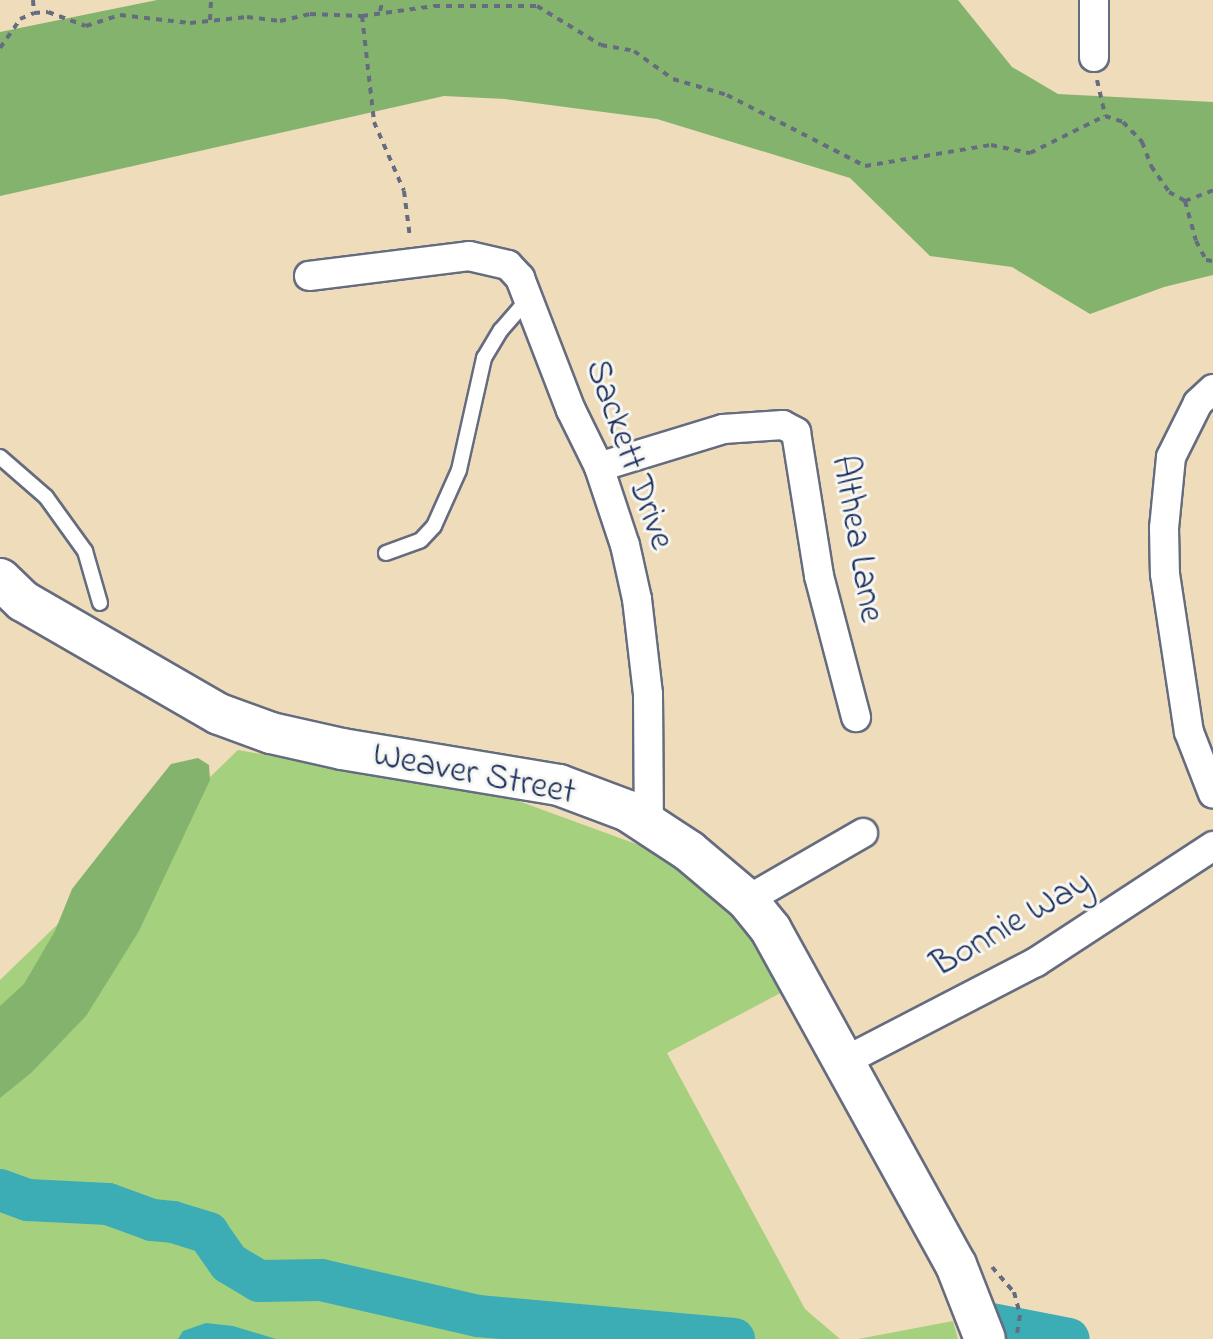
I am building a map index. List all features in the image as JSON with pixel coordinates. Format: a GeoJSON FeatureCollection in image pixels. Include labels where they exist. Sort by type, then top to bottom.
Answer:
{"type":"FeatureCollection","features":[{"type":"Feature","properties":{"kind":"main road","name":"Weaver Street"},"geometry":{"type":"LineString","coordinates":[[0,579],[23,601],[219,714],[271,733],[342,749],[559,785],[628,811],[689,851],[747,900],[771,930],[956,1265],[985,1339]]}},
{"type":"Feature","properties":{"kind":"street"},"geometry":{"type":"LineString","coordinates":[[1094,0],[1094,57]]}},
{"type":"Feature","properties":{"kind":"street","name":"Sackett Drive"},"geometry":{"type":"LineString","coordinates":[[411,263],[469,256],[508,265],[520,278],[571,410],[599,467],[625,545],[637,599],[648,694],[649,825]]}},
{"type":"Feature","properties":{"kind":"street"},"geometry":{"type":"LineString","coordinates":[[309,276],[411,263]]}},
{"type":"Feature","properties":{"kind":"street"},"geometry":{"type":"LineString","coordinates":[[1213,389],[1198,403],[1171,457],[1164,528],[1165,574],[1189,732],[1213,794]]}},
{"type":"Feature","properties":{"kind":"street","name":"Althea Lane"},"geometry":{"type":"LineString","coordinates":[[599,467],[723,429],[783,425],[796,432],[819,576],[856,717]]}},
{"type":"Feature","properties":{"kind":"street"},"geometry":{"type":"LineString","coordinates":[[747,900],[863,833]]}},
{"type":"Feature","properties":{"kind":"street","name":"Bonnie Way"},"geometry":{"type":"LineString","coordinates":[[845,1061],[1036,962],[1213,846]]}},
{"type":"Feature","properties":{"kind":"lane"},"geometry":{"type":"LineString","coordinates":[[386,553],[421,540],[434,526],[459,470],[484,358],[501,330],[528,299]]}},
{"type":"Feature","properties":{"kind":"lane"},"geometry":{"type":"LineString","coordinates":[[0,457],[46,497],[85,551],[100,603]]}},
{"type":"Feature","properties":{"kind":"path"},"geometry":{"type":"LineString","coordinates":[[33,0],[34,13]]}},
{"type":"Feature","properties":{"kind":"path"},"geometry":{"type":"LineString","coordinates":[[210,20],[211,0]]}},
{"type":"Feature","properties":{"kind":"path"},"geometry":{"type":"LineString","coordinates":[[380,11],[383,0]]}},
{"type":"Feature","properties":{"kind":"path"},"geometry":{"type":"LineString","coordinates":[[0,48],[20,19],[34,13],[48,12],[86,26],[120,15],[190,23],[247,17],[280,21],[310,14],[362,16],[380,11],[481,4],[537,6],[601,45],[634,51],[673,79],[727,95],[865,166],[991,145],[1030,153],[1105,116],[1123,122],[1142,142],[1151,166],[1169,192],[1185,201],[1196,241],[1206,260],[1213,261]]}},
{"type":"Feature","properties":{"kind":"path"},"geometry":{"type":"LineString","coordinates":[[362,16],[374,122],[404,191],[411,263]]}},
{"type":"Feature","properties":{"kind":"path"},"geometry":{"type":"LineString","coordinates":[[1094,57],[1105,116]]}},
{"type":"Feature","properties":{"kind":"path"},"geometry":{"type":"LineString","coordinates":[[1185,201],[1213,190]]}},
{"type":"Feature","properties":{"kind":"path"},"geometry":{"type":"LineString","coordinates":[[1016,1339],[1020,1315]]}},
{"type":"Feature","properties":{"kind":"green space"},"geometry":{"type":"Polygon","coordinates":[[[157,0],[958,0],[1012,67],[1058,94],[1213,102],[1213,275],[1164,287],[1090,314],[1012,267],[930,256],[850,178],[657,119],[505,99],[444,96],[0,196],[0,32],[157,0]]]}},
{"type":"Feature","properties":{"kind":"green space"},"geometry":{"type":"Polygon","coordinates":[[[238,750],[513,799],[691,864],[792,987],[667,1053],[805,1309],[840,1339],[0,1339],[0,980],[238,750]]]}},
{"type":"Feature","properties":{"kind":"green space"},"geometry":{"type":"Polygon","coordinates":[[[198,758],[209,765],[210,780],[139,931],[86,1016],[31,1073],[0,1098],[0,1006],[24,984],[55,931],[72,889],[123,824],[171,764],[198,758]]]}},
{"type":"Feature","properties":{"kind":"green space"},"geometry":{"type":"Polygon","coordinates":[[[953,1321],[958,1339],[858,1339],[953,1321]]]}},
{"type":"Feature","properties":{"kind":"water"},"geometry":{"type":"Polygon","coordinates":[[[206,1323],[233,1326],[276,1339],[178,1339],[183,1331],[206,1323]]]}},
{"type":"Feature","properties":{"kind":"waterway"},"geometry":{"type":"LineString","coordinates":[[0,1190],[28,1200],[108,1204],[152,1220],[173,1222],[208,1233],[229,1263],[259,1281],[321,1280],[478,1316],[734,1339]]}},
{"type":"Feature","properties":{"kind":"waterway"},"geometry":{"type":"LineString","coordinates":[[992,1324],[1069,1339]]}}]}
